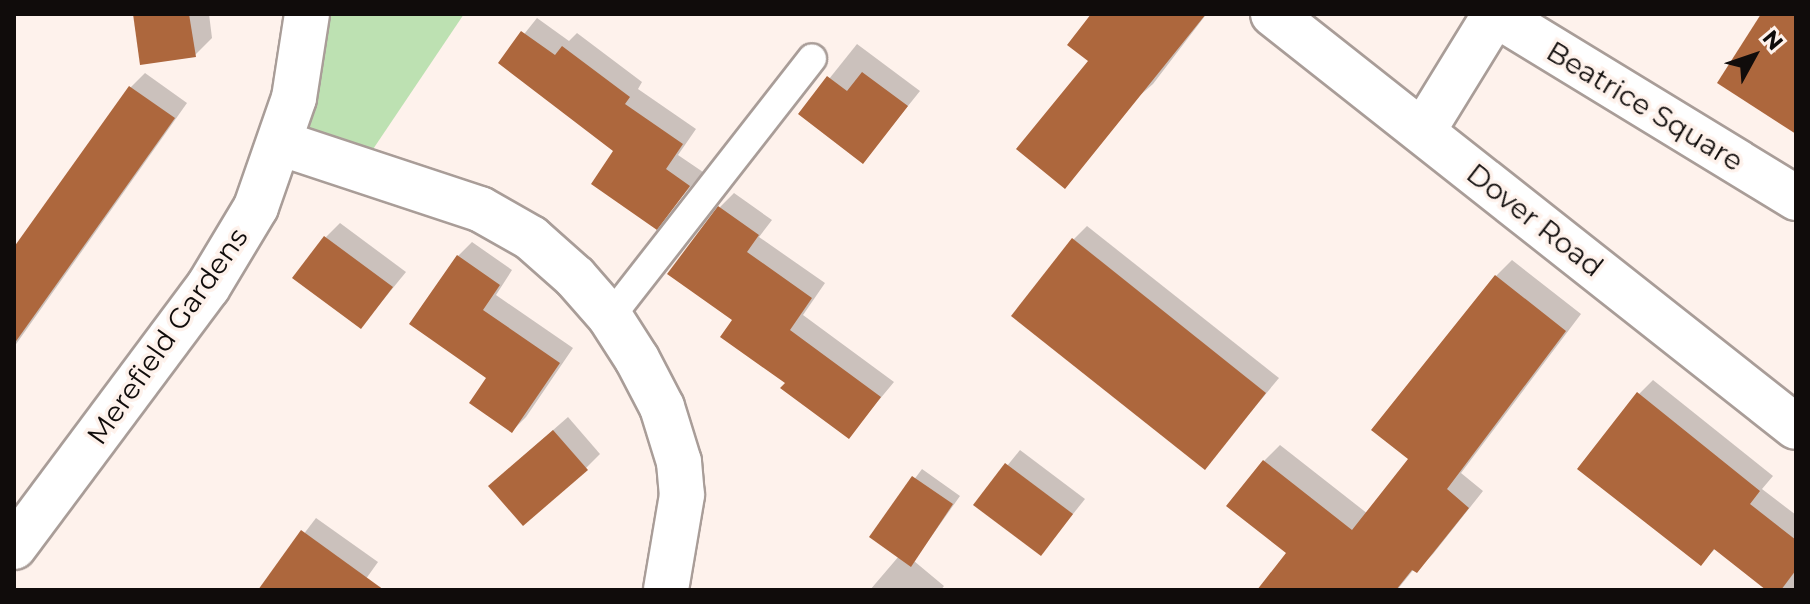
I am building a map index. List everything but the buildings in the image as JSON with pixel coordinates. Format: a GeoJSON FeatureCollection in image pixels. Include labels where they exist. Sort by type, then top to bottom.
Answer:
{"type":"FeatureCollection","features":[{"type":"Feature","properties":{"kind":"street","name":"Merefield Gardens"},"geometry":{"type":"LineString","coordinates":[[14,547],[208,287],[256,207],[294,98],[307,14]]}},
{"type":"Feature","properties":{"kind":"street","name":"Dover Road"},"geometry":{"type":"LineString","coordinates":[[1273,14],[1796,427]]}},
{"type":"Feature","properties":{"kind":"street","name":"Beatrice Square"},"geometry":{"type":"LineString","coordinates":[[1423,131],[1495,14],[1796,198]]}},
{"type":"Feature","properties":{"kind":"street"},"geometry":{"type":"LineString","coordinates":[[280,143],[480,209],[531,238],[575,277],[610,317],[662,407],[679,462],[682,495],[666,590]]}},
{"type":"Feature","properties":{"kind":"lane"},"geometry":{"type":"LineString","coordinates":[[610,317],[812,58]]}},
{"type":"Feature","properties":{"kind":"green space"},"geometry":{"type":"Polygon","coordinates":[[[307,14],[464,14],[359,170],[280,143],[307,14]]]}}]}
